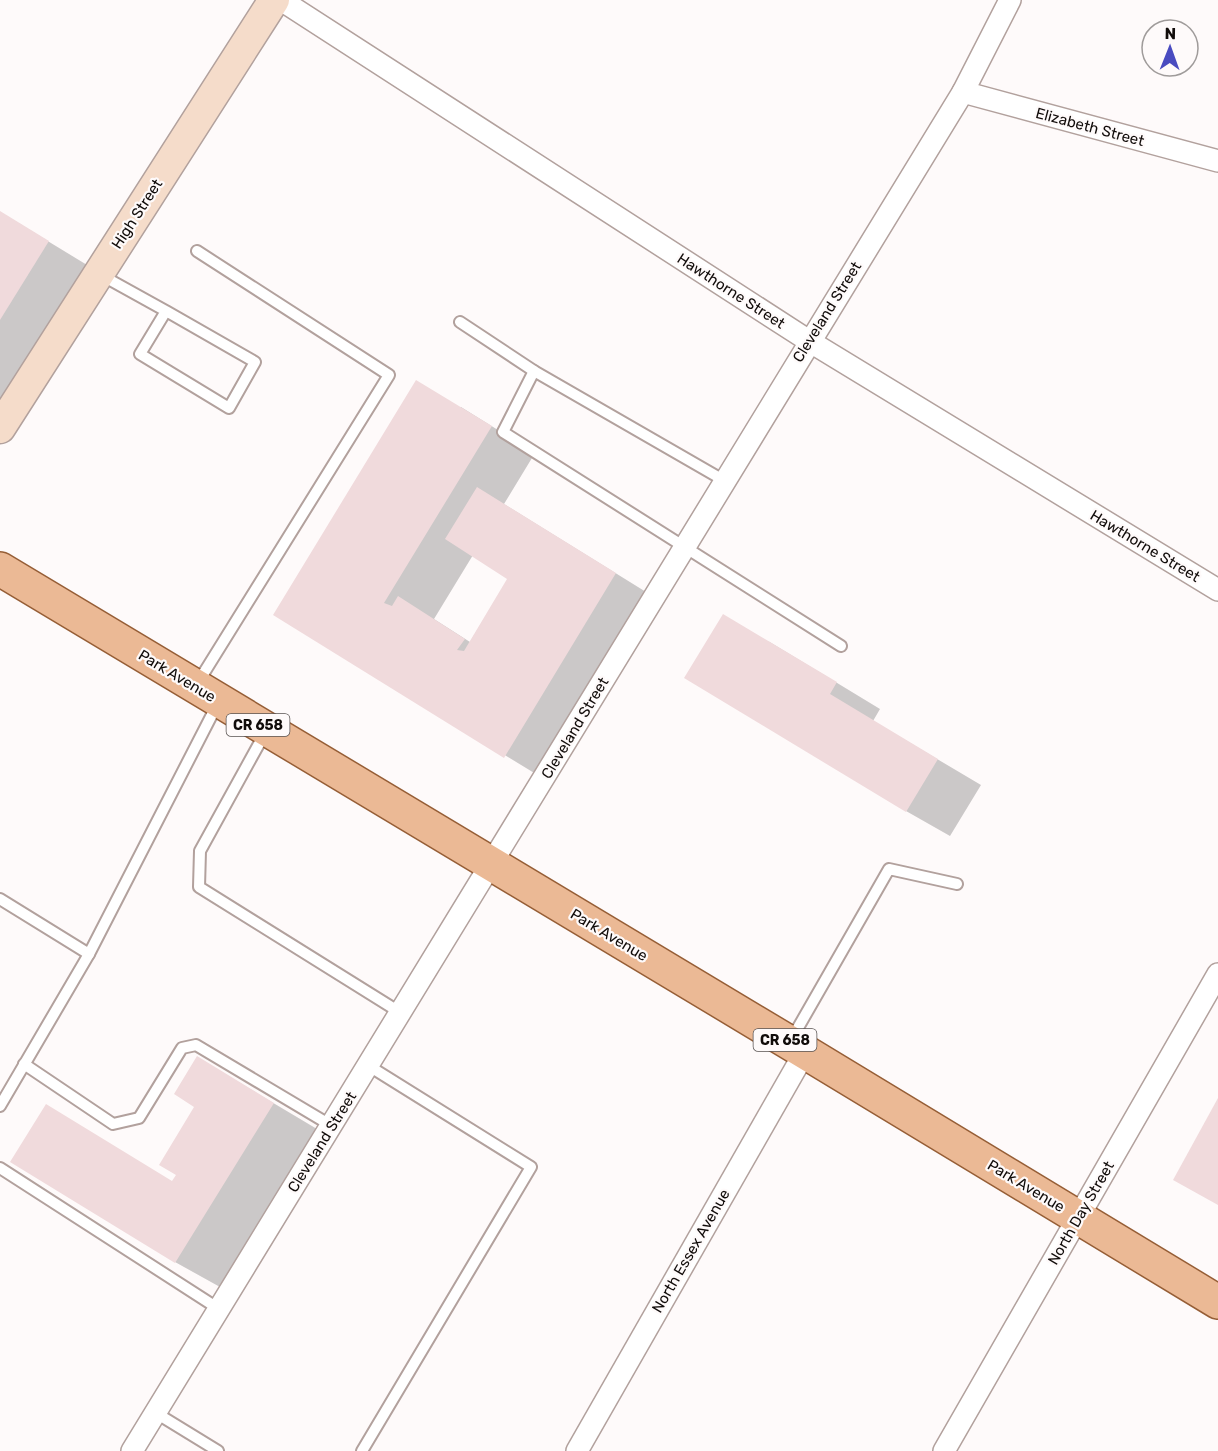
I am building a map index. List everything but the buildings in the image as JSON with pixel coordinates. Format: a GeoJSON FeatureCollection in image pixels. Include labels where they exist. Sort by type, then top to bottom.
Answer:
{"type":"FeatureCollection","features":[{"type":"Feature","properties":{"kind":"main road","name":"High Street"},"geometry":{"type":"LineString","coordinates":[[0,428],[274,0]]}},
{"type":"Feature","properties":{"kind":"main road","name":"Park Avenue"},"geometry":{"type":"LineString","coordinates":[[0,569],[1218,1302]]}},
{"type":"Feature","properties":{"kind":"street","name":"Hawthorne Street"},"geometry":{"type":"LineString","coordinates":[[280,0],[809,341],[1218,590]]}},
{"type":"Feature","properties":{"kind":"street","name":"Cleveland Street"},"geometry":{"type":"LineString","coordinates":[[132,1451],[492,866],[809,341],[963,92],[1010,0]]}},
{"type":"Feature","properties":{"kind":"street","name":"Elizabeth Street"},"geometry":{"type":"LineString","coordinates":[[963,92],[1218,161]]}},
{"type":"Feature","properties":{"kind":"street","name":"North Day Street"},"geometry":{"type":"LineString","coordinates":[[945,1451],[1218,974]]}},
{"type":"Feature","properties":{"kind":"street","name":"North Essex Avenue"},"geometry":{"type":"LineString","coordinates":[[577,1451],[797,1047]]}},
{"type":"Feature","properties":{"kind":"lane"},"geometry":{"type":"LineString","coordinates":[[0,1106],[88,954],[207,694],[389,375],[197,251]]}},
{"type":"Feature","properties":{"kind":"lane"},"geometry":{"type":"LineString","coordinates":[[98,274],[166,311],[255,362],[229,408],[140,354],[166,311]]}},
{"type":"Feature","properties":{"kind":"lane"},"geometry":{"type":"LineString","coordinates":[[460,322],[534,371],[725,480]]}},
{"type":"Feature","properties":{"kind":"lane"},"geometry":{"type":"LineString","coordinates":[[534,371],[503,432],[686,545],[842,646]]}},
{"type":"Feature","properties":{"kind":"lane"},"geometry":{"type":"LineString","coordinates":[[267,730],[200,851],[199,887],[401,1013]]}},
{"type":"Feature","properties":{"kind":"lane"},"geometry":{"type":"LineString","coordinates":[[797,1047],[890,869],[957,884]]}},
{"type":"Feature","properties":{"kind":"lane"},"geometry":{"type":"LineString","coordinates":[[0,899],[88,954]]}},
{"type":"Feature","properties":{"kind":"lane"},"geometry":{"type":"LineString","coordinates":[[24,1064],[113,1124],[139,1118],[182,1048],[196,1045],[332,1126]]}},
{"type":"Feature","properties":{"kind":"lane"},"geometry":{"type":"LineString","coordinates":[[362,1451],[531,1167],[369,1066]]}},
{"type":"Feature","properties":{"kind":"lane"},"geometry":{"type":"LineString","coordinates":[[0,1168],[219,1309]]}},
{"type":"Feature","properties":{"kind":"lane"},"geometry":{"type":"LineString","coordinates":[[156,1413],[218,1451]]}}]}
